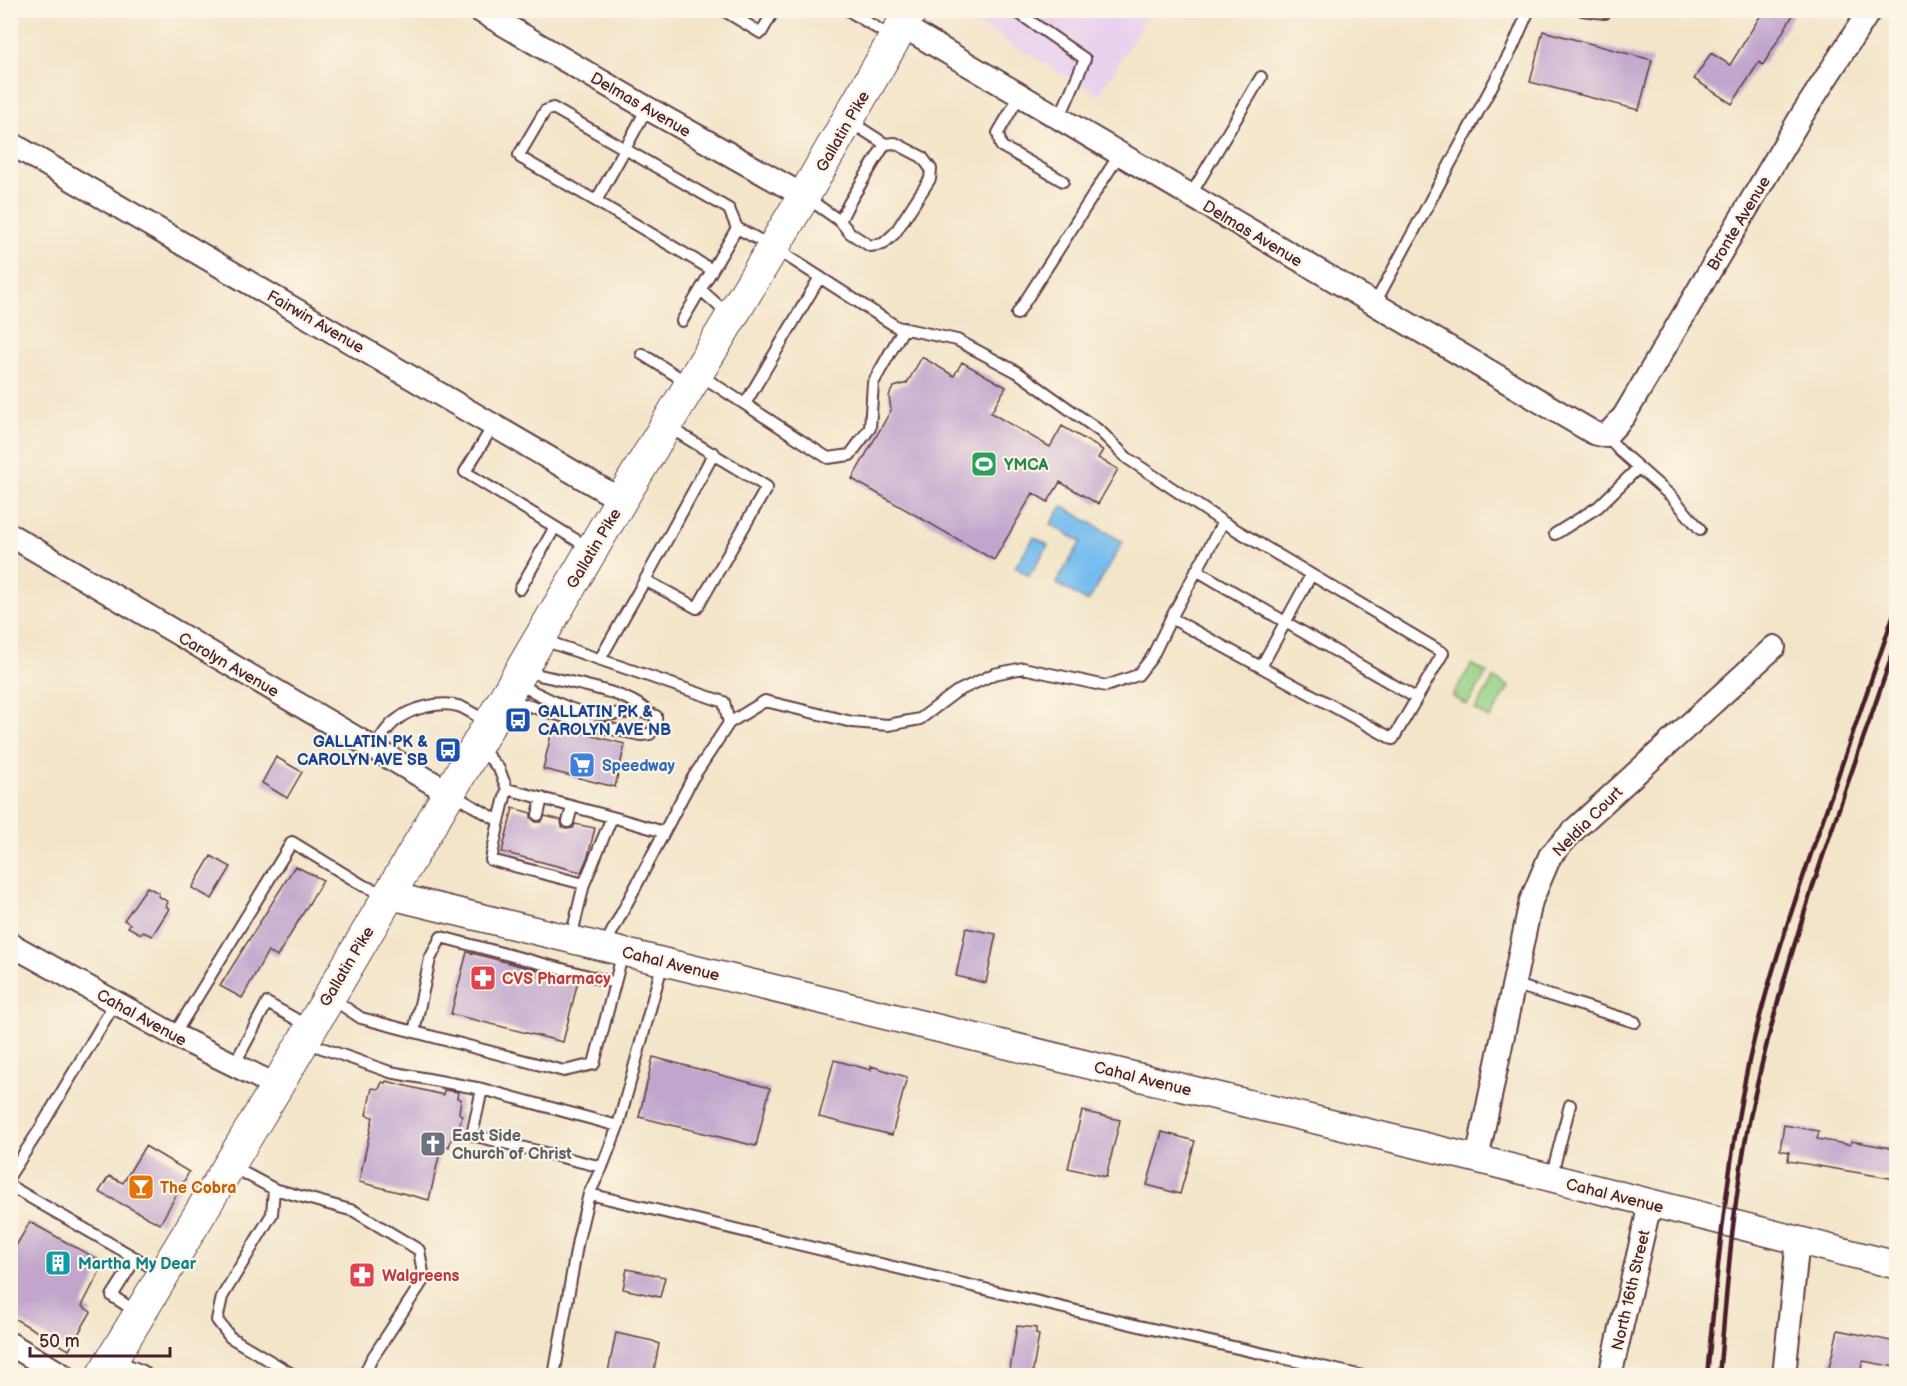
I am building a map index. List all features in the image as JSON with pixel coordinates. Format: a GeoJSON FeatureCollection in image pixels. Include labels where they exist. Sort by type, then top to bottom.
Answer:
{"type":"FeatureCollection","features":[{"type":"Feature","properties":{"kind":"main road","name":"Gallatin Pike"},"geometry":{"type":"LineString","coordinates":[[106,1370],[277,1086],[621,500],[804,196],[902,25]]}},
{"type":"Feature","properties":{"kind":"street","name":"Delmas Avenue"},"geometry":{"type":"LineString","coordinates":[[479,10],[804,196]]}},
{"type":"Feature","properties":{"kind":"street","name":"Bronte Avenue"},"geometry":{"type":"LineString","coordinates":[[1606,436],[1624,416],[1802,115],[1870,10]]}},
{"type":"Feature","properties":{"kind":"street","name":"Delmas Avenue"},"geometry":{"type":"LineString","coordinates":[[902,25],[1593,433],[1606,436]]}},
{"type":"Feature","properties":{"kind":"street","name":"Fairwin Avenue"},"geometry":{"type":"LineString","coordinates":[[10,142],[621,500]]}},
{"type":"Feature","properties":{"kind":"street","name":"Carolyn Avenue"},"geometry":{"type":"LineString","coordinates":[[10,535],[448,792]]}},
{"type":"Feature","properties":{"kind":"street","name":"Neldia Court"},"geometry":{"type":"LineString","coordinates":[[1477,1159],[1531,901],[1550,856],[1575,829],[1774,647]]}},
{"type":"Feature","properties":{"kind":"street","name":"Cahal Avenue"},"geometry":{"type":"LineString","coordinates":[[388,895],[1477,1159],[1896,1264]]}},
{"type":"Feature","properties":{"kind":"street","name":"Cahal Avenue"},"geometry":{"type":"LineString","coordinates":[[10,944],[174,1035],[277,1086]]}},
{"type":"Feature","properties":{"kind":"street","name":"North 16th Street"},"geometry":{"type":"LineString","coordinates":[[1610,1376],[1650,1204]]}},
{"type":"Feature","properties":{"kind":"street"},"geometry":{"type":"LineString","coordinates":[[1784,1376],[1798,1239]]}},
{"type":"Feature","properties":{"kind":"street"},"geometry":{"type":"LineString","coordinates":[[10,1344],[64,1376]]}},
{"type":"Feature","properties":{"kind":"street"},"geometry":{"type":"LineString","coordinates":[[106,1370],[140,1376]]}},
{"type":"Feature","properties":{"kind":"lane"},"geometry":{"type":"LineString","coordinates":[[723,10],[761,33],[774,10]]}},
{"type":"Feature","properties":{"kind":"lane"},"geometry":{"type":"LineString","coordinates":[[848,10],[902,25]]}},
{"type":"Feature","properties":{"kind":"lane"},"geometry":{"type":"LineString","coordinates":[[1014,10],[1085,59],[1059,119]]}},
{"type":"Feature","properties":{"kind":"lane"},"geometry":{"type":"LineString","coordinates":[[1374,305],[1512,49],[1529,10]]}},
{"type":"Feature","properties":{"kind":"lane"},"geometry":{"type":"LineString","coordinates":[[1582,10],[1605,13],[1608,10]]}},
{"type":"Feature","properties":{"kind":"lane"},"geometry":{"type":"LineString","coordinates":[[1190,196],[1262,77]]}},
{"type":"Feature","properties":{"kind":"lane"},"geometry":{"type":"LineString","coordinates":[[1020,95],[998,133],[1001,146],[1063,181]]}},
{"type":"Feature","properties":{"kind":"lane"},"geometry":{"type":"LineString","coordinates":[[712,270],[521,158],[519,155],[545,111],[553,108],[729,209],[737,228],[820,277],[897,327],[957,340],[1017,372],[1101,432],[1127,458],[1223,522],[1443,653],[1393,739],[1171,618]]}},
{"type":"Feature","properties":{"kind":"lane"},"geometry":{"type":"LineString","coordinates":[[596,201],[647,108]]}},
{"type":"Feature","properties":{"kind":"lane"},"geometry":{"type":"LineString","coordinates":[[804,196],[840,221],[850,233],[870,246],[883,244],[895,233],[930,179],[931,169],[922,157],[895,143],[885,144],[848,121]]}},
{"type":"Feature","properties":{"kind":"lane"},"geometry":{"type":"LineString","coordinates":[[840,221],[885,144]]}},
{"type":"Feature","properties":{"kind":"lane"},"geometry":{"type":"LineString","coordinates":[[1017,314],[1119,155]]}},
{"type":"Feature","properties":{"kind":"lane"},"geometry":{"type":"LineString","coordinates":[[682,321],[737,228]]}},
{"type":"Feature","properties":{"kind":"lane"},"geometry":{"type":"LineString","coordinates":[[745,404],[820,277]]}},
{"type":"Feature","properties":{"kind":"lane"},"geometry":{"type":"LineString","coordinates":[[700,290],[731,317]]}},
{"type":"Feature","properties":{"kind":"lane"},"geometry":{"type":"LineString","coordinates":[[642,354],[745,404],[828,458],[850,455],[870,428],[873,383],[904,328]]}},
{"type":"Feature","properties":{"kind":"lane"},"geometry":{"type":"LineString","coordinates":[[493,426],[465,472],[592,549]]}},
{"type":"Feature","properties":{"kind":"lane"},"geometry":{"type":"LineString","coordinates":[[645,580],[696,608],[767,487],[667,426]]}},
{"type":"Feature","properties":{"kind":"lane"},"geometry":{"type":"LineString","coordinates":[[1606,436],[1672,497],[1700,529]]}},
{"type":"Feature","properties":{"kind":"lane"},"geometry":{"type":"LineString","coordinates":[[600,659],[714,453]]}},
{"type":"Feature","properties":{"kind":"lane"},"geometry":{"type":"LineString","coordinates":[[1555,534],[1598,507],[1638,468]]}},
{"type":"Feature","properties":{"kind":"lane"},"geometry":{"type":"LineString","coordinates":[[328,997],[361,1017],[564,1071],[594,1064],[615,983],[614,949],[664,832],[692,779],[729,723],[765,701],[852,722],[888,725],[920,719],[956,692],[994,674],[1023,668],[1106,686],[1138,675],[1152,657],[1223,522]]}},
{"type":"Feature","properties":{"kind":"lane"},"geometry":{"type":"LineString","coordinates":[[520,589],[555,527]]}},
{"type":"Feature","properties":{"kind":"lane"},"geometry":{"type":"LineString","coordinates":[[1196,570],[1416,698]]}},
{"type":"Feature","properties":{"kind":"lane"},"geometry":{"type":"LineString","coordinates":[[1261,667],[1311,575]]}},
{"type":"Feature","properties":{"kind":"lane"},"geometry":{"type":"LineString","coordinates":[[539,639],[724,702],[729,723]]}},
{"type":"Feature","properties":{"kind":"lane"},"geometry":{"type":"LineString","coordinates":[[591,688],[639,703],[656,716],[656,727],[650,734],[641,735],[591,726],[501,703],[591,688]]}},
{"type":"Feature","properties":{"kind":"lane"},"geometry":{"type":"LineString","coordinates":[[374,748],[387,729],[399,717],[419,709],[440,705],[501,703],[565,707],[600,715],[648,712]]}},
{"type":"Feature","properties":{"kind":"lane"},"geometry":{"type":"LineString","coordinates":[[501,703],[499,769],[507,789],[491,860],[526,863],[556,871],[584,884]]}},
{"type":"Feature","properties":{"kind":"lane"},"geometry":{"type":"LineString","coordinates":[[507,789],[664,832]]}},
{"type":"Feature","properties":{"kind":"lane"},"geometry":{"type":"LineString","coordinates":[[448,792],[499,821]]}},
{"type":"Feature","properties":{"kind":"lane"},"geometry":{"type":"LineString","coordinates":[[538,815],[542,798]]}},
{"type":"Feature","properties":{"kind":"lane"},"geometry":{"type":"LineString","coordinates":[[568,822],[572,807]]}},
{"type":"Feature","properties":{"kind":"lane"},"geometry":{"type":"LineString","coordinates":[[571,939],[584,884],[612,818]]}},
{"type":"Feature","properties":{"kind":"lane"},"geometry":{"type":"LineString","coordinates":[[174,1035],[292,842],[364,886],[388,895]]}},
{"type":"Feature","properties":{"kind":"lane"},"geometry":{"type":"LineString","coordinates":[[414,1032],[430,959],[441,937],[615,983]]}},
{"type":"Feature","properties":{"kind":"lane"},"geometry":{"type":"LineString","coordinates":[[554,1376],[578,1240],[589,1194],[618,1126],[663,961]]}},
{"type":"Feature","properties":{"kind":"lane"},"geometry":{"type":"LineString","coordinates":[[1513,984],[1635,1022]]}},
{"type":"Feature","properties":{"kind":"lane"},"geometry":{"type":"LineString","coordinates":[[10,1175],[115,1003]]}},
{"type":"Feature","properties":{"kind":"lane"},"geometry":{"type":"LineString","coordinates":[[233,1065],[267,1003],[306,1034],[390,1072],[482,1089],[618,1126]]}},
{"type":"Feature","properties":{"kind":"lane"},"geometry":{"type":"LineString","coordinates":[[482,1089],[472,1135],[602,1167]]}},
{"type":"Feature","properties":{"kind":"lane"},"geometry":{"type":"LineString","coordinates":[[1551,1178],[1570,1105]]}},
{"type":"Feature","properties":{"kind":"lane"},"geometry":{"type":"LineString","coordinates":[[228,1165],[274,1189],[354,1211],[419,1250],[424,1279],[371,1360],[364,1376]]}},
{"type":"Feature","properties":{"kind":"lane"},"geometry":{"type":"LineString","coordinates":[[10,1185],[163,1274]]}},
{"type":"Feature","properties":{"kind":"lane"},"geometry":{"type":"LineString","coordinates":[[274,1189],[272,1214],[222,1297],[217,1320],[230,1337],[295,1376]]}},
{"type":"Feature","properties":{"kind":"lane"},"geometry":{"type":"LineString","coordinates":[[589,1194],[1139,1326],[1364,1376]]}},
{"type":"Feature","properties":{"kind":"lane"},"geometry":{"type":"LineString","coordinates":[[136,1258],[112,1296],[139,1314]]}},
{"type":"Feature","properties":{"kind":"shaded area"},"geometry":{"type":"Polygon","coordinates":[[[954,11],[1150,11],[1099,95],[954,11]]]}},
{"type":"Feature","properties":{"kind":"green space"},"geometry":{"type":"Polygon","coordinates":[[[1472,664],[1487,673],[1467,705],[1452,696],[1472,664]]]}},
{"type":"Feature","properties":{"kind":"green space"},"geometry":{"type":"Polygon","coordinates":[[[1494,678],[1509,687],[1490,719],[1475,710],[1494,678]]]}},
{"type":"Feature","properties":{"kind":"water"},"geometry":{"type":"Polygon","coordinates":[[[1062,506],[1123,542],[1088,602],[1056,583],[1081,542],[1051,524],[1062,506]]]}},
{"type":"Feature","properties":{"kind":"water"},"geometry":{"type":"Polygon","coordinates":[[[1034,537],[1048,545],[1029,576],[1015,567],[1034,537]]]}},
{"type":"Feature","properties":{"kind":"building"},"geometry":{"type":"Polygon","coordinates":[[[1764,10],[1796,10],[1763,65],[1759,62],[1732,104],[1694,79],[1711,53],[1730,65],[1764,10]]]}},
{"type":"Feature","properties":{"kind":"building"},"geometry":{"type":"Polygon","coordinates":[[[1543,31],[1652,60],[1639,110],[1530,82],[1543,31]]]}},
{"type":"Feature","properties":{"kind":"building","name":"YMCA"},"geometry":{"type":"Polygon","coordinates":[[[922,357],[954,376],[962,362],[1006,387],[991,413],[1050,447],[1062,426],[1103,450],[1098,458],[1118,469],[1098,504],[1060,482],[1048,502],[1033,493],[994,560],[852,479],[891,410],[889,396],[891,391],[894,387],[907,383],[922,357]]]}},
{"type":"Feature","properties":{"kind":"building"},"geometry":{"type":"Polygon","coordinates":[[[553,726],[625,744],[615,787],[543,769],[553,726]]]}},
{"type":"Feature","properties":{"kind":"building"},"geometry":{"type":"Polygon","coordinates":[[[276,757],[302,772],[287,798],[262,783],[276,757]]]}},
{"type":"Feature","properties":{"kind":"building"},"geometry":{"type":"Polygon","coordinates":[[[513,808],[531,813],[531,818],[536,822],[541,822],[545,816],[561,820],[562,827],[567,829],[573,828],[575,824],[595,828],[588,856],[581,872],[502,852],[513,808]]]}},
{"type":"Feature","properties":{"kind":"building"},"geometry":{"type":"Polygon","coordinates":[[[211,856],[231,867],[212,899],[192,888],[211,856]]]}},
{"type":"Feature","properties":{"kind":"building"},"geometry":{"type":"Polygon","coordinates":[[[295,866],[323,880],[277,957],[268,951],[242,998],[220,986],[295,866]]]}},
{"type":"Feature","properties":{"kind":"building"},"geometry":{"type":"Polygon","coordinates":[[[147,887],[159,893],[158,896],[168,902],[166,906],[169,909],[152,936],[143,932],[141,934],[128,927],[130,924],[124,920],[147,887]]]}},
{"type":"Feature","properties":{"kind":"building"},"geometry":{"type":"Polygon","coordinates":[[[966,928],[996,934],[986,983],[956,976],[966,928]]]}},
{"type":"Feature","properties":{"kind":"building","name":"CVS Pharmacy"},"geometry":{"type":"Polygon","coordinates":[[[467,952],[578,981],[563,1042],[451,1014],[467,952]]]}},
{"type":"Feature","properties":{"kind":"building"},"geometry":{"type":"Polygon","coordinates":[[[653,1057],[770,1088],[756,1146],[639,1117],[653,1057]]]}},
{"type":"Feature","properties":{"kind":"building"},"geometry":{"type":"Polygon","coordinates":[[[834,1060],[871,1070],[871,1066],[907,1077],[892,1135],[819,1117],[834,1060]]]}},
{"type":"Feature","properties":{"kind":"building"},"geometry":{"type":"Polygon","coordinates":[[[386,1081],[443,1095],[444,1090],[458,1092],[457,1098],[461,1099],[459,1113],[462,1116],[458,1132],[453,1134],[449,1147],[445,1145],[443,1153],[440,1152],[429,1200],[359,1182],[373,1117],[366,1115],[372,1088],[379,1089],[382,1082],[386,1081]]]}},
{"type":"Feature","properties":{"kind":"building"},"geometry":{"type":"Polygon","coordinates":[[[1082,1111],[1120,1120],[1106,1177],[1068,1168],[1082,1111]]]}},
{"type":"Feature","properties":{"kind":"building"},"geometry":{"type":"Polygon","coordinates":[[[1784,1125],[1819,1131],[1817,1139],[1850,1145],[1851,1141],[1896,1149],[1896,1179],[1788,1161],[1789,1152],[1780,1150],[1784,1125]]]}},
{"type":"Feature","properties":{"kind":"building"},"geometry":{"type":"Polygon","coordinates":[[[1162,1132],[1195,1141],[1180,1194],[1147,1185],[1162,1132]]]}},
{"type":"Feature","properties":{"kind":"building","name":"The Cobra"},"geometry":{"type":"Polygon","coordinates":[[[145,1146],[189,1172],[160,1224],[99,1192],[109,1176],[123,1183],[145,1146]]]}},
{"type":"Feature","properties":{"kind":"building"},"geometry":{"type":"Polygon","coordinates":[[[30,1222],[104,1263],[82,1306],[91,1312],[69,1350],[10,1316],[10,1256],[30,1222]]]}},
{"type":"Feature","properties":{"kind":"building"},"geometry":{"type":"Polygon","coordinates":[[[627,1269],[665,1277],[660,1297],[623,1289],[627,1269]]]}},
{"type":"Feature","properties":{"kind":"building"},"geometry":{"type":"Polygon","coordinates":[[[1017,1326],[1036,1328],[1036,1334],[1039,1335],[1032,1376],[1009,1376],[1017,1326]]]}},
{"type":"Feature","properties":{"kind":"building"},"geometry":{"type":"Polygon","coordinates":[[[1838,1330],[1896,1342],[1896,1367],[1863,1361],[1859,1376],[1844,1376],[1828,1372],[1838,1330]]]}},
{"type":"Feature","properties":{"kind":"building"},"geometry":{"type":"Polygon","coordinates":[[[616,1333],[659,1344],[653,1376],[622,1376],[608,1372],[616,1333]]]}},
{"type":"Feature","properties":{"kind":"railway"},"geometry":{"type":"LineString","coordinates":[[1707,1376],[1729,1178],[1741,1100],[1755,1034],[1795,901],[1896,608]]}},
{"type":"Feature","properties":{"kind":"railway"},"geometry":{"type":"LineString","coordinates":[[1719,1376],[1738,1185],[1763,1061],[1796,940],[1834,821],[1896,644]]}},
{"type":"Feature","properties":{"kind":"place","name":"YMCA"},"geometry":{"type":"Point","coordinates":[984,464]}},
{"type":"Feature","properties":{"kind":"place","name":"GALLATIN PK & CAROLYN AVE NB"},"geometry":{"type":"Point","coordinates":[518,720]}},
{"type":"Feature","properties":{"kind":"place","name":"GALLATIN PK & CAROLYN AVE SB"},"geometry":{"type":"Point","coordinates":[448,750]}},
{"type":"Feature","properties":{"kind":"place","name":"Speedway"},"geometry":{"type":"Point","coordinates":[582,765]}},
{"type":"Feature","properties":{"kind":"place","name":"CVS Pharmacy"},"geometry":{"type":"Point","coordinates":[483,978]}},
{"type":"Feature","properties":{"kind":"place","name":"East Side Church of Christ"},"geometry":{"type":"Point","coordinates":[433,1144]}},
{"type":"Feature","properties":{"kind":"place","name":"The Cobra"},"geometry":{"type":"Point","coordinates":[141,1187]}},
{"type":"Feature","properties":{"kind":"place","name":"Martha My Dear"},"geometry":{"type":"Point","coordinates":[58,1263]}},
{"type":"Feature","properties":{"kind":"place","name":"Walgreens"},"geometry":{"type":"Point","coordinates":[362,1275]}}]}
